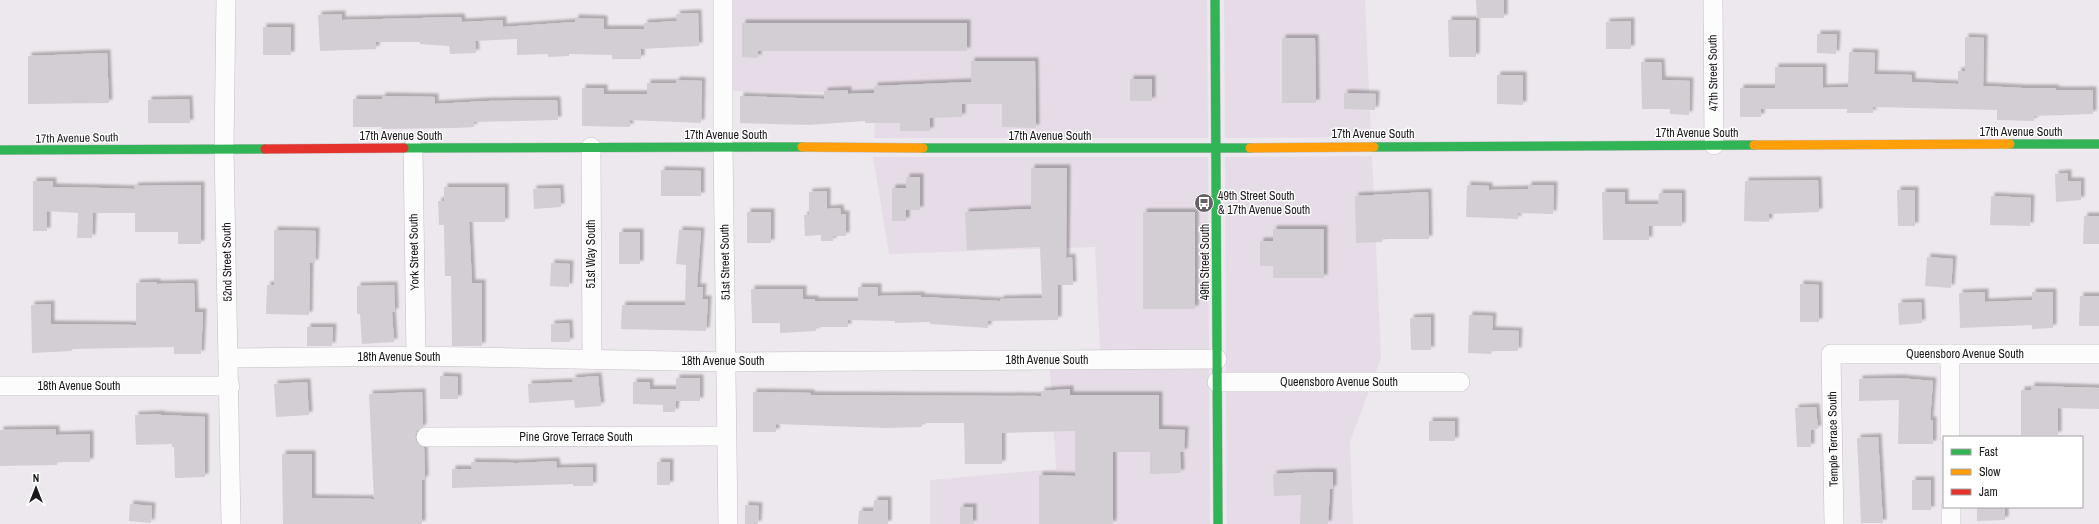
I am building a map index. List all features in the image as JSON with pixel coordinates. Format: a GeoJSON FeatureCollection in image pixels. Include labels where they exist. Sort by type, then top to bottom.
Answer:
{"type":"FeatureCollection","features":[{"type":"Feature","properties":{"kind":"street","name":"52nd Street South"},"geometry":{"type":"LineString","coordinates":[[226,0],[224,148],[230,386],[231,524]]}},
{"type":"Feature","properties":{"kind":"street","name":"51st Street South"},"geometry":{"type":"LineString","coordinates":[[723,0],[723,146],[728,524]]}},
{"type":"Feature","properties":{"kind":"street","name":"49th Street South"},"geometry":{"type":"LineString","coordinates":[[1215,0],[1218,524]]}},
{"type":"Feature","properties":{"kind":"street","name":"47th Street South"},"geometry":{"type":"LineString","coordinates":[[1713,0],[1714,146]]}},
{"type":"Feature","properties":{"kind":"street","name":"17th Avenue South"},"geometry":{"type":"LineString","coordinates":[[0,150],[723,146],[1121,149],[2099,144]]}},
{"type":"Feature","properties":{"kind":"street","name":"51st Way South"},"geometry":{"type":"LineString","coordinates":[[591,147],[592,360]]}},
{"type":"Feature","properties":{"kind":"street","name":"York Street South"},"geometry":{"type":"LineString","coordinates":[[413,148],[416,356]]}},
{"type":"Feature","properties":{"kind":"street","name":"Queensboro Avenue South"},"geometry":{"type":"LineString","coordinates":[[1832,354],[2099,354]]}},
{"type":"Feature","properties":{"kind":"street","name":"Temple Terrace South"},"geometry":{"type":"LineString","coordinates":[[1832,354],[1834,524]]}},
{"type":"Feature","properties":{"kind":"street"},"geometry":{"type":"LineString","coordinates":[[1950,354],[1950,436]]}},
{"type":"Feature","properties":{"kind":"street","name":"18th Avenue South"},"geometry":{"type":"LineString","coordinates":[[229,358],[416,356],[726,362],[1217,360]]}},
{"type":"Feature","properties":{"kind":"street","name":"Queensboro Avenue South"},"geometry":{"type":"LineString","coordinates":[[1217,382],[1460,382]]}},
{"type":"Feature","properties":{"kind":"street","name":"18th Avenue South"},"geometry":{"type":"LineString","coordinates":[[0,386],[230,386]]}},
{"type":"Feature","properties":{"kind":"street","name":"Pine Grove Terrace South"},"geometry":{"type":"LineString","coordinates":[[426,437],[726,436]]}},
{"type":"Feature","properties":{"kind":"street"},"geometry":{"type":"LineString","coordinates":[[1951,508],[1951,524]]}},
{"type":"Feature","properties":{"kind":"shaded area"},"geometry":{"type":"Polygon","coordinates":[[[731,0],[1207,0],[1208,138],[874,138],[877,93],[732,91],[731,0]]]}},
{"type":"Feature","properties":{"kind":"shaded area"},"geometry":{"type":"Polygon","coordinates":[[[1224,0],[1365,0],[1371,137],[1225,138],[1224,0]]]}},
{"type":"Feature","properties":{"kind":"shaded area"},"geometry":{"type":"Polygon","coordinates":[[[1372,156],[1381,358],[1376,372],[1226,372],[1225,157],[1372,156]]]}},
{"type":"Feature","properties":{"kind":"shaded area"},"geometry":{"type":"Polygon","coordinates":[[[873,157],[1208,157],[1209,350],[1100,351],[1095,247],[889,254],[873,157]]]}},
{"type":"Feature","properties":{"kind":"shaded area"},"geometry":{"type":"Polygon","coordinates":[[[1209,369],[1210,524],[930,524],[930,480],[1056,469],[1050,370],[1209,369]]]}},
{"type":"Feature","properties":{"kind":"shaded area"},"geometry":{"type":"Polygon","coordinates":[[[1226,391],[1369,391],[1350,442],[1353,524],[1227,524],[1226,391]]]}},
{"type":"Feature","properties":{"kind":"building"},"geometry":{"type":"Polygon","coordinates":[[[1476,0],[1504,0],[1504,18],[1477,18],[1476,0]]]}},
{"type":"Feature","properties":{"kind":"building"},"geometry":{"type":"Polygon","coordinates":[[[698,13],[699,46],[641,49],[641,59],[612,59],[612,55],[569,54],[569,56],[548,57],[548,54],[517,55],[517,39],[475,41],[476,53],[450,54],[449,46],[420,44],[420,42],[376,42],[376,49],[320,51],[318,15],[342,14],[342,20],[461,17],[462,22],[503,20],[503,27],[575,22],[575,18],[604,19],[604,29],[644,29],[644,23],[677,21],[676,14],[698,13]]]}},
{"type":"Feature","properties":{"kind":"building"},"geometry":{"type":"Polygon","coordinates":[[[1448,20],[1476,20],[1476,57],[1449,57],[1448,20]]]}},
{"type":"Feature","properties":{"kind":"building"},"geometry":{"type":"Polygon","coordinates":[[[1631,21],[1631,49],[1606,49],[1606,22],[1631,21]]]}},
{"type":"Feature","properties":{"kind":"building"},"geometry":{"type":"Polygon","coordinates":[[[742,23],[967,23],[967,51],[758,51],[758,58],[742,57],[742,23]]]}},
{"type":"Feature","properties":{"kind":"building"},"geometry":{"type":"Polygon","coordinates":[[[263,27],[291,27],[291,55],[263,55],[263,27]]]}},
{"type":"Feature","properties":{"kind":"building"},"geometry":{"type":"Polygon","coordinates":[[[1817,34],[1837,34],[1836,54],[1817,53],[1817,34]]]}},
{"type":"Feature","properties":{"kind":"building"},"geometry":{"type":"Polygon","coordinates":[[[1965,37],[1984,38],[1983,86],[2055,88],[2056,90],[2093,90],[2093,114],[2034,116],[2034,121],[1997,120],[1997,110],[1873,107],[1873,113],[1847,113],[1847,109],[1761,109],[1761,117],[1740,117],[1740,88],[1775,88],[1775,67],[1823,67],[1823,88],[1848,87],[1849,52],[1875,53],[1874,74],[1912,75],[1912,82],[1958,84],[1958,71],[1965,71],[1965,37]]]}},
{"type":"Feature","properties":{"kind":"building"},"geometry":{"type":"Polygon","coordinates":[[[1282,38],[1315,38],[1316,103],[1282,103],[1282,38]]]}},
{"type":"Feature","properties":{"kind":"building"},"geometry":{"type":"Polygon","coordinates":[[[107,53],[109,103],[28,104],[28,56],[107,53]]]}},
{"type":"Feature","properties":{"kind":"building"},"geometry":{"type":"Polygon","coordinates":[[[971,61],[1035,61],[1036,128],[1002,127],[1002,104],[962,104],[962,117],[930,118],[930,131],[900,131],[900,123],[865,123],[865,121],[808,125],[740,123],[740,96],[824,99],[824,91],[848,90],[848,94],[874,93],[874,86],[971,82],[971,61]]]}},
{"type":"Feature","properties":{"kind":"building"},"geometry":{"type":"Polygon","coordinates":[[[1641,62],[1661,62],[1662,80],[1690,81],[1689,115],[1670,114],[1670,109],[1642,109],[1641,62]]]}},
{"type":"Feature","properties":{"kind":"building"},"geometry":{"type":"Polygon","coordinates":[[[1497,75],[1523,75],[1523,105],[1497,104],[1497,75]]]}},
{"type":"Feature","properties":{"kind":"building"},"geometry":{"type":"Polygon","coordinates":[[[1130,79],[1152,79],[1152,101],[1130,101],[1130,79]]]}},
{"type":"Feature","properties":{"kind":"building"},"geometry":{"type":"Polygon","coordinates":[[[676,80],[702,81],[701,123],[630,120],[630,127],[582,126],[582,88],[604,88],[604,94],[647,94],[647,83],[676,83],[676,80]]]}},
{"type":"Feature","properties":{"kind":"building"},"geometry":{"type":"Polygon","coordinates":[[[1344,93],[1376,94],[1375,110],[1344,109],[1344,93]]]}},
{"type":"Feature","properties":{"kind":"building"},"geometry":{"type":"Polygon","coordinates":[[[382,96],[435,97],[435,104],[486,101],[557,100],[558,120],[474,122],[474,127],[454,128],[382,129],[382,127],[353,127],[353,99],[382,99],[382,96]]]}},
{"type":"Feature","properties":{"kind":"building"},"geometry":{"type":"Polygon","coordinates":[[[189,99],[190,123],[148,123],[148,100],[189,99]]]}},
{"type":"Feature","properties":{"kind":"building"},"geometry":{"type":"Polygon","coordinates":[[[1031,168],[1067,168],[1066,258],[1072,257],[1073,285],[1058,285],[1058,320],[988,321],[988,328],[930,324],[930,322],[895,323],[895,321],[848,320],[848,327],[816,327],[816,331],[780,333],[780,323],[752,323],[751,289],[803,289],[803,299],[815,299],[815,301],[858,301],[858,287],[878,287],[878,296],[921,295],[921,297],[1000,301],[1000,299],[1042,298],[1040,247],[967,250],[965,212],[1031,209],[1031,168]]]}},
{"type":"Feature","properties":{"kind":"building"},"geometry":{"type":"Polygon","coordinates":[[[661,170],[701,171],[701,196],[661,196],[661,170]]]}},
{"type":"Feature","properties":{"kind":"building"},"geometry":{"type":"Polygon","coordinates":[[[2068,173],[2068,181],[2081,181],[2081,200],[2056,202],[2055,174],[2068,173]]]}},
{"type":"Feature","properties":{"kind":"building"},"geometry":{"type":"Polygon","coordinates":[[[906,177],[920,177],[920,210],[906,210],[906,221],[892,221],[892,188],[906,188],[906,177]]]}},
{"type":"Feature","properties":{"kind":"building"},"geometry":{"type":"Polygon","coordinates":[[[1818,180],[1819,212],[1769,214],[1769,222],[1744,221],[1745,181],[1818,180]]]}},
{"type":"Feature","properties":{"kind":"building"},"geometry":{"type":"Polygon","coordinates":[[[33,181],[53,181],[53,187],[135,189],[134,186],[201,185],[201,244],[178,244],[178,232],[135,232],[135,213],[93,213],[92,238],[77,238],[78,213],[47,211],[47,231],[33,231],[33,181]]]}},
{"type":"Feature","properties":{"kind":"building"},"geometry":{"type":"Polygon","coordinates":[[[1467,185],[1489,186],[1489,190],[1528,189],[1528,185],[1554,185],[1553,214],[1518,213],[1518,219],[1466,217],[1467,185]]]}},
{"type":"Feature","properties":{"kind":"building"},"geometry":{"type":"Polygon","coordinates":[[[444,187],[505,187],[505,222],[469,222],[472,283],[482,283],[482,346],[452,346],[451,276],[445,276],[444,225],[439,225],[438,201],[444,201],[444,187]]]}},
{"type":"Feature","properties":{"kind":"building"},"geometry":{"type":"Polygon","coordinates":[[[560,188],[561,207],[534,209],[533,189],[560,188]]]}},
{"type":"Feature","properties":{"kind":"building"},"geometry":{"type":"Polygon","coordinates":[[[1897,190],[1915,190],[1915,226],[1898,226],[1897,190]]]}},
{"type":"Feature","properties":{"kind":"building"},"geometry":{"type":"Polygon","coordinates":[[[827,191],[827,209],[840,208],[841,214],[846,214],[846,236],[833,236],[833,241],[821,241],[821,235],[805,236],[804,215],[809,215],[809,192],[827,191]]]}},
{"type":"Feature","properties":{"kind":"building"},"geometry":{"type":"Polygon","coordinates":[[[1428,192],[1429,239],[1382,239],[1382,242],[1356,243],[1355,196],[1428,192]]]}},
{"type":"Feature","properties":{"kind":"building"},"geometry":{"type":"Polygon","coordinates":[[[1602,192],[1625,192],[1625,204],[1658,204],[1659,193],[1682,193],[1682,226],[1649,226],[1649,240],[1603,240],[1602,192]]]}},
{"type":"Feature","properties":{"kind":"building"},"geometry":{"type":"Polygon","coordinates":[[[1991,196],[2031,198],[2030,226],[1990,225],[1991,196]]]}},
{"type":"Feature","properties":{"kind":"building"},"geometry":{"type":"Polygon","coordinates":[[[747,212],[771,212],[771,243],[747,243],[747,212]]]}},
{"type":"Feature","properties":{"kind":"building"},"geometry":{"type":"Polygon","coordinates":[[[1143,212],[1195,212],[1195,309],[1143,309],[1143,212]]]}},
{"type":"Feature","properties":{"kind":"building"},"geometry":{"type":"Polygon","coordinates":[[[2084,216],[2099,216],[2099,244],[2083,244],[2084,216]]]}},
{"type":"Feature","properties":{"kind":"building"},"geometry":{"type":"Polygon","coordinates":[[[1273,229],[1324,229],[1324,278],[1273,278],[1273,266],[1260,266],[1260,241],[1273,241],[1273,229]]]}},
{"type":"Feature","properties":{"kind":"building"},"geometry":{"type":"Polygon","coordinates":[[[274,230],[316,231],[315,263],[310,263],[309,315],[266,314],[267,285],[274,285],[274,230]]]}},
{"type":"Feature","properties":{"kind":"building"},"geometry":{"type":"Polygon","coordinates":[[[679,230],[701,231],[697,287],[703,287],[702,299],[708,299],[706,331],[621,329],[622,305],[685,305],[686,265],[676,264],[679,230]]]}},
{"type":"Feature","properties":{"kind":"building"},"geometry":{"type":"Polygon","coordinates":[[[619,232],[640,232],[640,264],[619,264],[619,232]]]}},
{"type":"Feature","properties":{"kind":"building"},"geometry":{"type":"Polygon","coordinates":[[[1927,257],[1953,259],[1951,288],[1925,286],[1927,257]]]}},
{"type":"Feature","properties":{"kind":"building"},"geometry":{"type":"Polygon","coordinates":[[[551,263],[570,264],[569,287],[550,286],[551,263]]]}},
{"type":"Feature","properties":{"kind":"building"},"geometry":{"type":"Polygon","coordinates":[[[157,282],[157,284],[194,283],[195,312],[203,312],[201,354],[174,354],[174,347],[72,349],[72,351],[32,353],[31,305],[51,304],[51,324],[136,325],[136,283],[157,282]]]}},
{"type":"Feature","properties":{"kind":"building"},"geometry":{"type":"Polygon","coordinates":[[[1800,284],[1819,285],[1819,322],[1800,322],[1800,284]]]}},
{"type":"Feature","properties":{"kind":"building"},"geometry":{"type":"Polygon","coordinates":[[[394,285],[395,312],[392,312],[394,342],[362,344],[360,314],[357,314],[357,286],[394,285]]]}},
{"type":"Feature","properties":{"kind":"building"},"geometry":{"type":"Polygon","coordinates":[[[1985,292],[1985,302],[2032,300],[2032,292],[2053,292],[2053,328],[2032,329],[2032,325],[1960,328],[1959,293],[1985,292]]]}},
{"type":"Feature","properties":{"kind":"building"},"geometry":{"type":"Polygon","coordinates":[[[2080,296],[2099,296],[2099,326],[2079,326],[2080,296]]]}},
{"type":"Feature","properties":{"kind":"building"},"geometry":{"type":"Polygon","coordinates":[[[1921,302],[1922,323],[1899,325],[1898,303],[1921,302]]]}},
{"type":"Feature","properties":{"kind":"building"},"geometry":{"type":"Polygon","coordinates":[[[1469,315],[1493,316],[1492,330],[1519,331],[1518,351],[1492,351],[1491,354],[1468,353],[1469,315]]]}},
{"type":"Feature","properties":{"kind":"building"},"geometry":{"type":"Polygon","coordinates":[[[1431,317],[1431,350],[1411,350],[1410,318],[1431,317]]]}},
{"type":"Feature","properties":{"kind":"building"},"geometry":{"type":"Polygon","coordinates":[[[569,323],[570,342],[551,342],[551,324],[569,323]]]}},
{"type":"Feature","properties":{"kind":"building"},"geometry":{"type":"Polygon","coordinates":[[[307,327],[333,327],[332,346],[307,346],[307,327]]]}},
{"type":"Feature","properties":{"kind":"building"},"geometry":{"type":"Polygon","coordinates":[[[440,376],[458,377],[458,399],[440,399],[440,376]]]}},
{"type":"Feature","properties":{"kind":"building"},"geometry":{"type":"Polygon","coordinates":[[[598,376],[601,406],[575,408],[574,400],[529,403],[528,384],[573,382],[572,378],[598,376]]]}},
{"type":"Feature","properties":{"kind":"building"},"geometry":{"type":"Polygon","coordinates":[[[676,378],[700,378],[700,401],[676,401],[675,412],[663,412],[663,405],[633,404],[633,382],[650,382],[650,389],[676,389],[676,378]]]}},
{"type":"Feature","properties":{"kind":"building"},"geometry":{"type":"Polygon","coordinates":[[[1899,378],[1933,381],[1930,420],[1933,420],[1933,444],[1898,444],[1899,400],[1859,401],[1859,379],[1899,378]]]}},
{"type":"Feature","properties":{"kind":"building"},"geometry":{"type":"Polygon","coordinates":[[[307,382],[309,415],[276,417],[274,384],[307,382]]]}},
{"type":"Feature","properties":{"kind":"building"},"geometry":{"type":"Polygon","coordinates":[[[2031,386],[2099,388],[2099,409],[2058,408],[2058,435],[2021,435],[2021,390],[2031,390],[2031,386]]]}},
{"type":"Feature","properties":{"kind":"building"},"geometry":{"type":"Polygon","coordinates":[[[1070,389],[1070,395],[1159,395],[1159,429],[1185,430],[1184,452],[1180,452],[1181,473],[1150,474],[1150,452],[1113,452],[1113,524],[1039,524],[1039,475],[1075,476],[1075,431],[1002,433],[1002,464],[965,464],[964,423],[922,423],[922,427],[886,428],[776,424],[776,432],[753,432],[753,392],[811,393],[811,395],[1041,396],[1041,391],[1070,389]]]}},
{"type":"Feature","properties":{"kind":"building"},"geometry":{"type":"Polygon","coordinates":[[[422,392],[423,427],[417,431],[415,437],[417,443],[424,447],[425,479],[422,480],[422,524],[283,524],[282,454],[312,454],[312,498],[374,499],[369,394],[422,392]]]}},
{"type":"Feature","properties":{"kind":"building"},"geometry":{"type":"Polygon","coordinates":[[[1816,407],[1818,429],[1811,430],[1811,447],[1797,447],[1795,408],[1816,407]]]}},
{"type":"Feature","properties":{"kind":"building"},"geometry":{"type":"Polygon","coordinates":[[[161,414],[205,417],[205,477],[175,478],[174,447],[172,447],[172,444],[136,445],[135,415],[161,414]]]}},
{"type":"Feature","properties":{"kind":"building"},"geometry":{"type":"Polygon","coordinates":[[[1429,421],[1455,421],[1455,441],[1429,441],[1429,421]]]}},
{"type":"Feature","properties":{"kind":"building"},"geometry":{"type":"Polygon","coordinates":[[[56,429],[56,435],[90,434],[90,462],[57,462],[57,465],[0,466],[0,430],[56,429]]]}},
{"type":"Feature","properties":{"kind":"building"},"geometry":{"type":"Polygon","coordinates":[[[1878,437],[1883,523],[1861,523],[1857,438],[1878,437]]]}},
{"type":"Feature","properties":{"kind":"building"},"geometry":{"type":"Polygon","coordinates":[[[556,461],[557,468],[593,467],[593,486],[573,486],[573,484],[452,488],[452,469],[472,469],[471,462],[517,463],[556,461]]]}},
{"type":"Feature","properties":{"kind":"building"},"geometry":{"type":"Polygon","coordinates":[[[657,462],[670,462],[670,485],[657,485],[657,462]]]}},
{"type":"Feature","properties":{"kind":"building"},"geometry":{"type":"Polygon","coordinates":[[[1333,472],[1333,489],[1330,489],[1328,524],[1300,524],[1301,495],[1274,496],[1273,474],[1333,472]]]}},
{"type":"Feature","properties":{"kind":"building"},"geometry":{"type":"Polygon","coordinates":[[[1912,480],[1931,480],[1931,510],[1912,510],[1912,480]]]}},
{"type":"Feature","properties":{"kind":"building"},"geometry":{"type":"Polygon","coordinates":[[[874,500],[888,500],[888,524],[858,524],[859,511],[873,511],[874,500]]]}},
{"type":"Feature","properties":{"kind":"building"},"geometry":{"type":"Polygon","coordinates":[[[130,504],[152,506],[151,523],[129,521],[130,504]]]}},
{"type":"Feature","properties":{"kind":"building"},"geometry":{"type":"Polygon","coordinates":[[[745,505],[759,506],[758,524],[745,524],[745,505]]]}},
{"type":"Feature","properties":{"kind":"building"},"geometry":{"type":"Polygon","coordinates":[[[960,507],[973,507],[973,524],[960,524],[960,507]]]}},
{"type":"Feature","properties":{"kind":"building"},"geometry":{"type":"Polygon","coordinates":[[[1977,508],[2005,508],[2005,520],[1977,521],[1977,508]]]}},
{"type":"Feature","properties":{"kind":"traffic: fast"},"geometry":{"type":"LineString","coordinates":[[1215,0],[1218,524]]}},
{"type":"Feature","properties":{"kind":"traffic: fast"},"geometry":{"type":"LineString","coordinates":[[2010,144],[2099,144]]}},
{"type":"Feature","properties":{"kind":"traffic: fast"},"geometry":{"type":"LineString","coordinates":[[1374,147],[1754,145]]}},
{"type":"Feature","properties":{"kind":"traffic: fast"},"geometry":{"type":"LineString","coordinates":[[404,148],[802,147]]}},
{"type":"Feature","properties":{"kind":"traffic: fast"},"geometry":{"type":"LineString","coordinates":[[923,148],[1250,148]]}},
{"type":"Feature","properties":{"kind":"traffic: fast"},"geometry":{"type":"LineString","coordinates":[[0,150],[265,149]]}},
{"type":"Feature","properties":{"kind":"traffic: slow"},"geometry":{"type":"LineString","coordinates":[[1754,145],[2010,144]]}},
{"type":"Feature","properties":{"kind":"traffic: slow"},"geometry":{"type":"LineString","coordinates":[[802,147],[923,148]]}},
{"type":"Feature","properties":{"kind":"traffic: slow"},"geometry":{"type":"LineString","coordinates":[[1250,148],[1374,147]]}},
{"type":"Feature","properties":{"kind":"traffic: jam"},"geometry":{"type":"LineString","coordinates":[[265,149],[404,148]]}},
{"type":"Feature","properties":{"kind":"place","name":"49th Street South & 17th Avenue South"},"geometry":{"type":"Point","coordinates":[1204,203]}}]}
